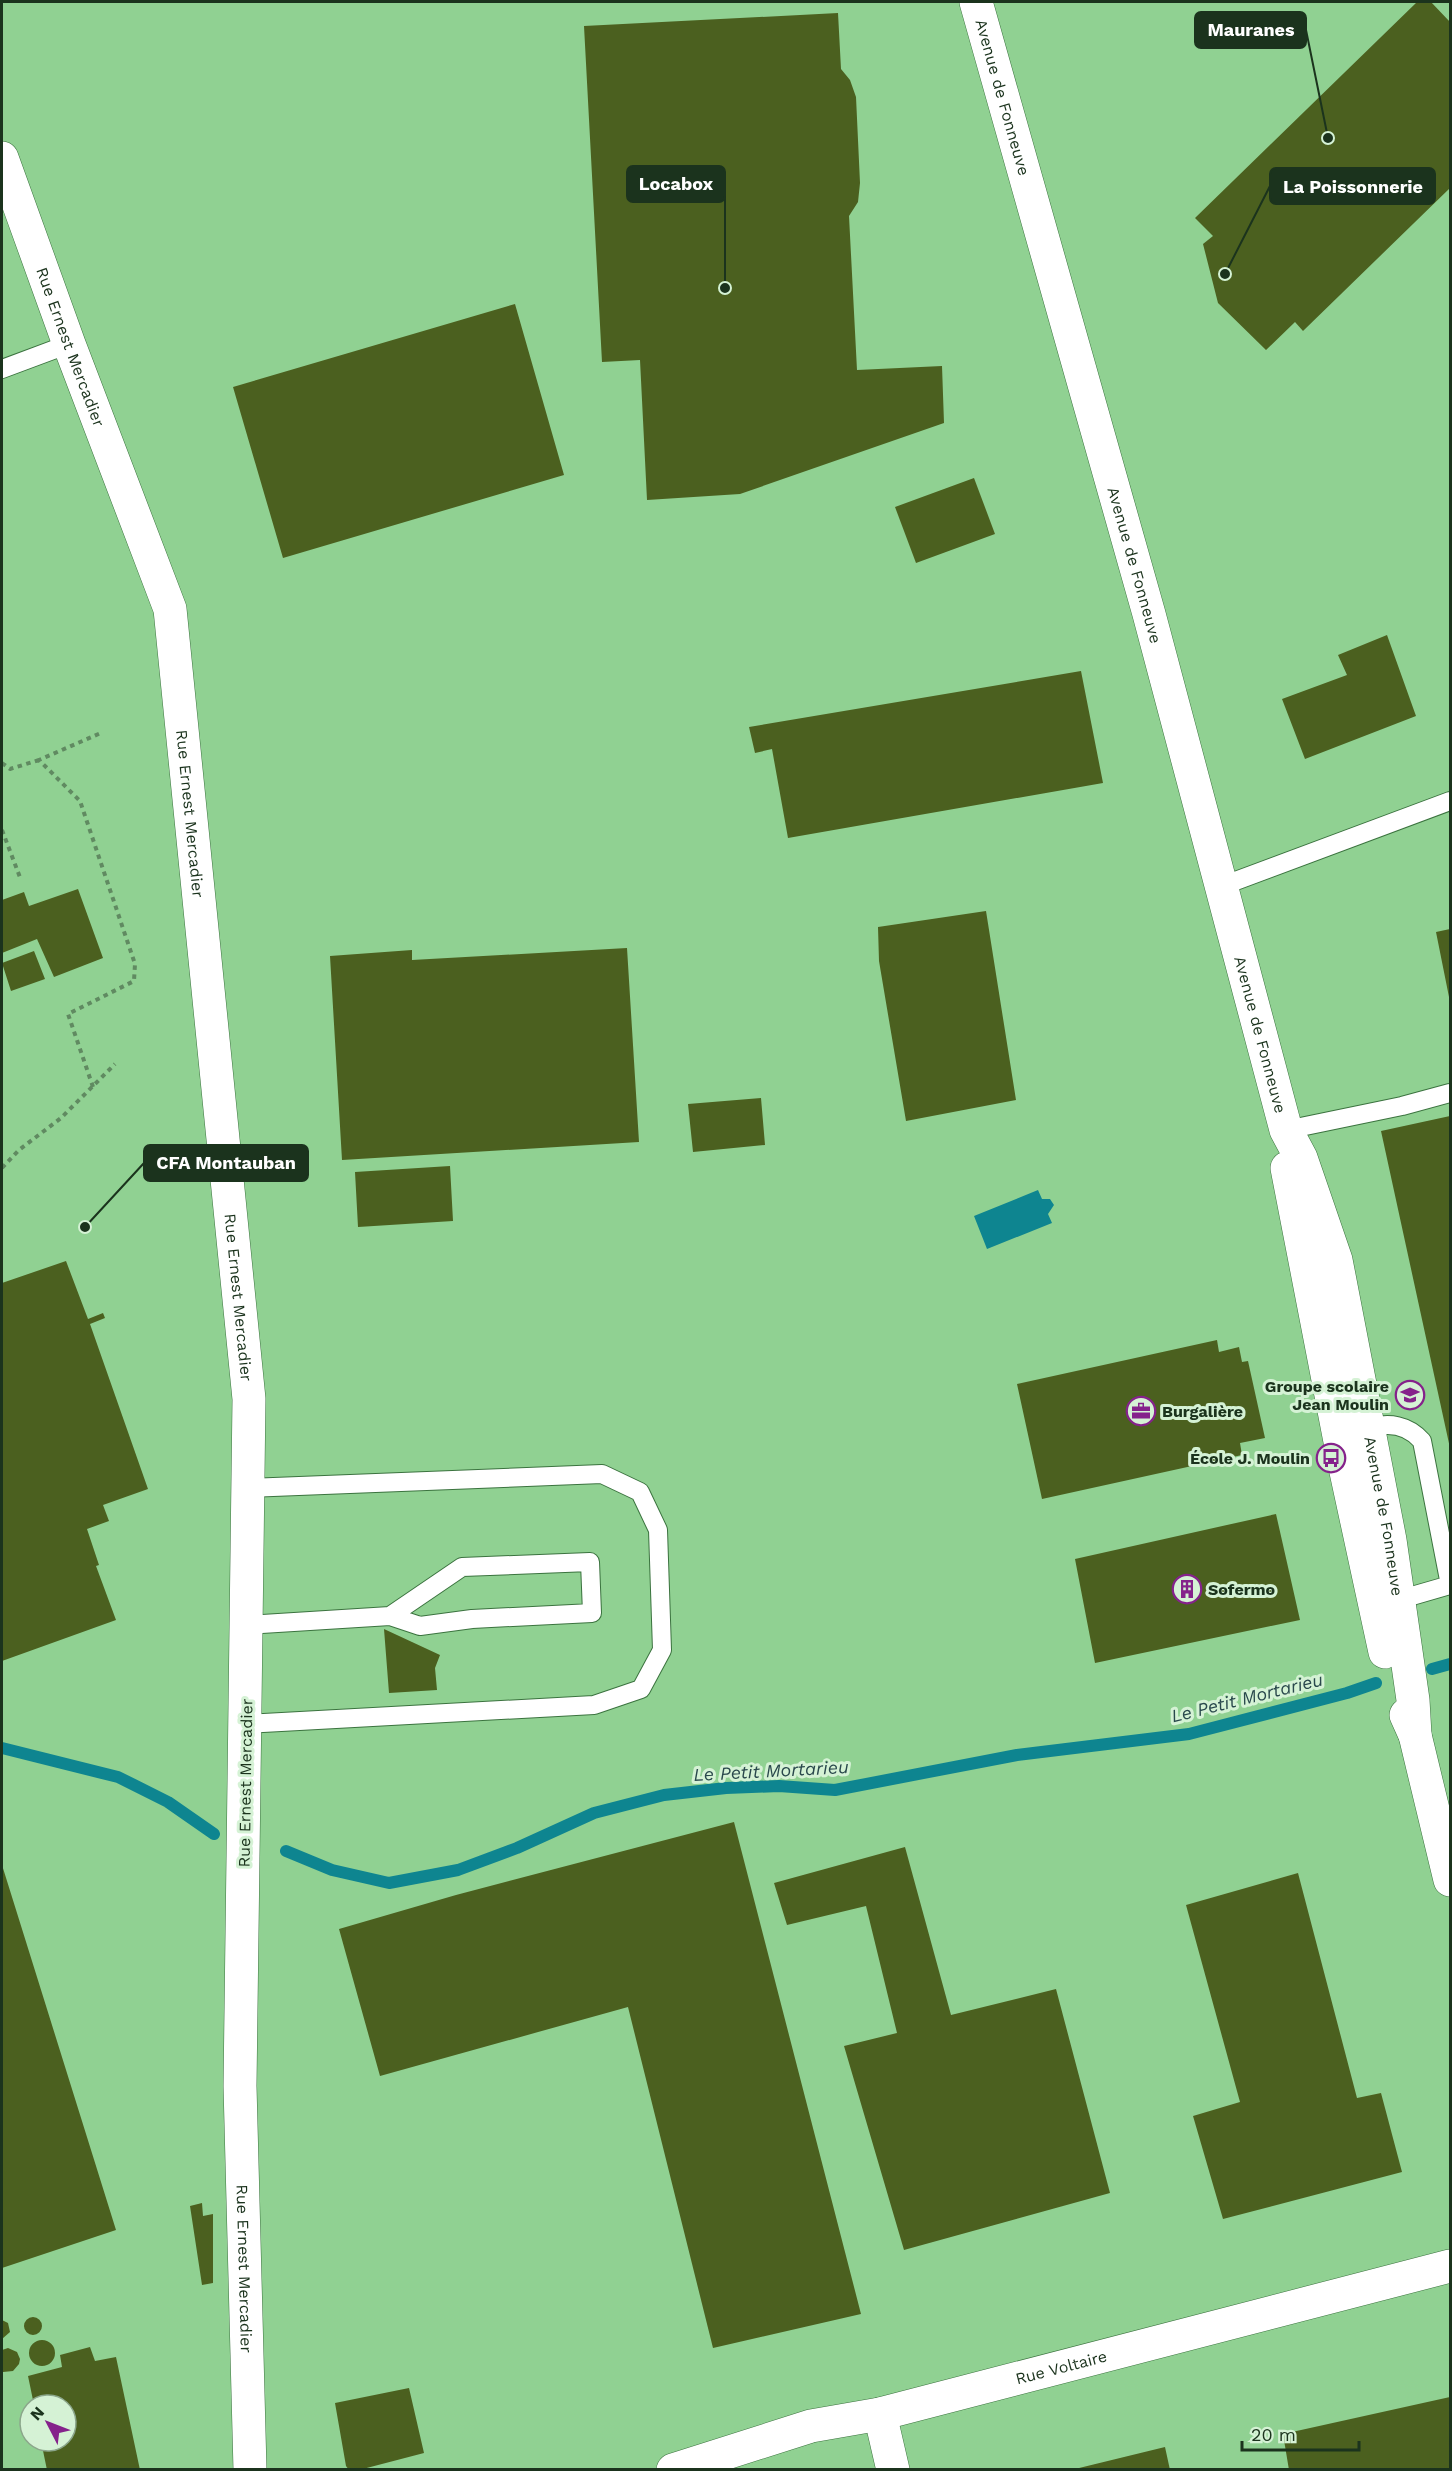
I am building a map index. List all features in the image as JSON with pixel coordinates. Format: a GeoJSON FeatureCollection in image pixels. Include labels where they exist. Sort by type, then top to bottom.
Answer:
{"type":"FeatureCollection","features":[{"type":"Feature","properties":{"kind":"street","name":"Avenue de Fonneuve"},"geometry":{"type":"LineString","coordinates":[[976,2],[1149,614],[1286,1130],[1287,1172],[1345,1467],[1392,1681],[1414,1735],[1450,1880]]}},
{"type":"Feature","properties":{"kind":"street","name":"Rue Ernest Mercadier"},"geometry":{"type":"LineString","coordinates":[[2,158],[69,344],[170,609],[249,1399],[248,1625],[240,2086],[250,2469]]}},
{"type":"Feature","properties":{"kind":"street","name":"Avenue de Fonneuve"},"geometry":{"type":"LineString","coordinates":[[1286,1130],[1301,1158],[1336,1260],[1390,1540],[1413,1700],[1414,1735]]}},
{"type":"Feature","properties":{"kind":"street","name":"Rue Voltaire"},"geometry":{"type":"LineString","coordinates":[[673,2469],[811,2426],[880,2414],[1450,2266]]}},
{"type":"Feature","properties":{"kind":"street"},"geometry":{"type":"LineString","coordinates":[[880,2414],[893,2469]]}},
{"type":"Feature","properties":{"kind":"lane"},"geometry":{"type":"LineString","coordinates":[[2,369],[69,344]]}},
{"type":"Feature","properties":{"kind":"lane"},"geometry":{"type":"LineString","coordinates":[[1222,886],[1450,801]]}},
{"type":"Feature","properties":{"kind":"lane"},"geometry":{"type":"LineString","coordinates":[[1286,1130],[1402,1106],[1450,1093]]}},
{"type":"Feature","properties":{"kind":"lane"},"geometry":{"type":"LineString","coordinates":[[1319,1329],[1369,1428],[1380,1425],[1402,1426],[1413,1431],[1422,1441],[1450,1585],[1398,1600]]}},
{"type":"Feature","properties":{"kind":"lane"},"geometry":{"type":"LineString","coordinates":[[245,1724],[594,1705],[641,1689],[662,1650],[658,1530],[640,1492],[602,1474],[249,1488]]}},
{"type":"Feature","properties":{"kind":"lane"},"geometry":{"type":"LineString","coordinates":[[248,1625],[390,1617],[420,1626],[472,1619],[592,1613],[590,1562],[462,1567],[390,1617]]}},
{"type":"Feature","properties":{"kind":"path"},"geometry":{"type":"LineString","coordinates":[[2,764],[10,769],[39,760],[104,732]]}},
{"type":"Feature","properties":{"kind":"path"},"geometry":{"type":"LineString","coordinates":[[39,760],[80,801],[135,964],[134,981],[68,1014],[93,1087]]}},
{"type":"Feature","properties":{"kind":"path"},"geometry":{"type":"LineString","coordinates":[[2,830],[21,880]]}},
{"type":"Feature","properties":{"kind":"path"},"geometry":{"type":"LineString","coordinates":[[2,1168],[19,1150],[61,1119],[116,1064]]}},
{"type":"Feature","properties":{"kind":"shaded area"},"geometry":{"type":"Polygon","coordinates":[[[2,2],[1450,2],[1450,2469],[2,2470],[2,2]]]}},
{"type":"Feature","properties":{"kind":"water"},"geometry":{"type":"Polygon","coordinates":[[[1038,1190],[1042,1199],[1050,1199],[1054,1205],[1048,1214],[1052,1223],[987,1249],[974,1216],[1038,1190]]]}},
{"type":"Feature","properties":{"kind":"building"},"geometry":{"type":"Polygon","coordinates":[[[1417,2],[1431,2],[1450,22],[1450,188],[1303,331],[1295,322],[1266,350],[1218,303],[1203,244],[1213,236],[1195,218],[1417,2]]]}},
{"type":"Feature","properties":{"kind":"building"},"geometry":{"type":"Polygon","coordinates":[[[838,13],[841,69],[850,80],[856,97],[860,183],[858,202],[849,216],[857,370],[942,366],[944,423],[740,494],[647,500],[640,360],[602,362],[584,26],[838,13]]]}},
{"type":"Feature","properties":{"kind":"building"},"geometry":{"type":"Polygon","coordinates":[[[515,304],[564,475],[283,558],[233,387],[515,304]]]}},
{"type":"Feature","properties":{"kind":"building"},"geometry":{"type":"Polygon","coordinates":[[[974,478],[995,534],[916,563],[895,507],[974,478]]]}},
{"type":"Feature","properties":{"kind":"building"},"geometry":{"type":"Polygon","coordinates":[[[1387,635],[1416,716],[1305,759],[1282,699],[1347,675],[1338,655],[1387,635]]]}},
{"type":"Feature","properties":{"kind":"building"},"geometry":{"type":"Polygon","coordinates":[[[1081,671],[1103,783],[788,838],[772,749],[755,753],[749,727],[1081,671]]]}},
{"type":"Feature","properties":{"kind":"building"},"geometry":{"type":"Polygon","coordinates":[[[78,889],[103,958],[54,977],[37,939],[2,953],[2,900],[24,892],[29,906],[78,889]]]}},
{"type":"Feature","properties":{"kind":"building"},"geometry":{"type":"Polygon","coordinates":[[[986,911],[1016,1100],[906,1121],[879,961],[878,927],[986,911]]]}},
{"type":"Feature","properties":{"kind":"building"},"geometry":{"type":"Polygon","coordinates":[[[1450,929],[1450,997],[1449,997],[1436,932],[1450,929]]]}},
{"type":"Feature","properties":{"kind":"building"},"geometry":{"type":"Polygon","coordinates":[[[627,948],[639,1142],[342,1160],[330,956],[412,950],[412,960],[627,948]]]}},
{"type":"Feature","properties":{"kind":"building"},"geometry":{"type":"Polygon","coordinates":[[[34,951],[45,979],[11,991],[2,963],[34,951]]]}},
{"type":"Feature","properties":{"kind":"building"},"geometry":{"type":"Polygon","coordinates":[[[761,1098],[765,1145],[693,1152],[688,1104],[761,1098]]]}},
{"type":"Feature","properties":{"kind":"building"},"geometry":{"type":"Polygon","coordinates":[[[1450,1116],[1450,1448],[1381,1131],[1450,1116]]]}},
{"type":"Feature","properties":{"kind":"building"},"geometry":{"type":"Polygon","coordinates":[[[450,1166],[453,1221],[358,1227],[355,1172],[450,1166]]]}},
{"type":"Feature","properties":{"kind":"building"},"geometry":{"type":"Polygon","coordinates":[[[66,1261],[88,1319],[103,1313],[105,1318],[90,1324],[148,1489],[103,1505],[109,1521],[87,1529],[99,1565],[96,1566],[116,1620],[2,1661],[2,1283],[66,1261]]]}},
{"type":"Feature","properties":{"kind":"building","name":"Burgalière"},"geometry":{"type":"Polygon","coordinates":[[[1217,1340],[1219,1352],[1239,1347],[1242,1362],[1248,1361],[1265,1438],[1240,1443],[1242,1455],[1042,1499],[1017,1384],[1217,1340]]]}},
{"type":"Feature","properties":{"kind":"building","name":"Sofermo"},"geometry":{"type":"Polygon","coordinates":[[[1276,1514],[1300,1620],[1095,1663],[1075,1559],[1276,1514]]]}},
{"type":"Feature","properties":{"kind":"building"},"geometry":{"type":"Polygon","coordinates":[[[384,1629],[440,1655],[435,1668],[437,1690],[389,1693],[384,1629]]]}},
{"type":"Feature","properties":{"kind":"building"},"geometry":{"type":"Polygon","coordinates":[[[734,1822],[861,2314],[713,2348],[628,2007],[380,2076],[339,1929],[456,1895],[734,1822]]]}},
{"type":"Feature","properties":{"kind":"building"},"geometry":{"type":"Polygon","coordinates":[[[905,1847],[951,2015],[1056,1989],[1110,2193],[904,2250],[844,2046],[897,2033],[866,1906],[787,1925],[774,1883],[905,1847]]]}},
{"type":"Feature","properties":{"kind":"building"},"geometry":{"type":"Polygon","coordinates":[[[2,1865],[116,2230],[2,2268],[2,1865]]]}},
{"type":"Feature","properties":{"kind":"building"},"geometry":{"type":"Polygon","coordinates":[[[1298,1873],[1357,2098],[1381,2093],[1402,2172],[1223,2219],[1193,2116],[1240,2102],[1186,1905],[1298,1873]]]}},
{"type":"Feature","properties":{"kind":"building"},"geometry":{"type":"Polygon","coordinates":[[[202,2203],[203,2216],[213,2214],[213,2283],[202,2285],[190,2206],[202,2203]]]}},
{"type":"Feature","properties":{"kind":"building"},"geometry":{"type":"Polygon","coordinates":[[[29,2317],[37,2317],[42,2322],[40,2333],[29,2335],[24,2330],[24,2322],[29,2317]]]}},
{"type":"Feature","properties":{"kind":"building"},"geometry":{"type":"Polygon","coordinates":[[[2,2320],[8,2323],[10,2332],[2,2339],[2,2320]]]}},
{"type":"Feature","properties":{"kind":"building"},"geometry":{"type":"Polygon","coordinates":[[[42,2340],[51,2344],[55,2353],[51,2362],[42,2366],[33,2362],[29,2353],[33,2344],[42,2340]]]}},
{"type":"Feature","properties":{"kind":"building"},"geometry":{"type":"Polygon","coordinates":[[[90,2347],[95,2361],[116,2357],[140,2470],[47,2470],[43,2453],[78,2453],[78,2393],[32,2393],[28,2376],[62,2367],[60,2355],[90,2347]]]}},
{"type":"Feature","properties":{"kind":"building"},"geometry":{"type":"Polygon","coordinates":[[[8,2348],[17,2352],[20,2359],[19,2364],[13,2371],[3,2372],[2,2350],[8,2348]]]}},
{"type":"Feature","properties":{"kind":"building"},"geometry":{"type":"Polygon","coordinates":[[[409,2388],[424,2453],[359,2470],[349,2470],[346,2466],[335,2403],[409,2388]]]}},
{"type":"Feature","properties":{"kind":"building"},"geometry":{"type":"Polygon","coordinates":[[[1450,2397],[1450,2470],[1289,2470],[1283,2434],[1450,2397]]]}},
{"type":"Feature","properties":{"kind":"building"},"geometry":{"type":"Polygon","coordinates":[[[1165,2447],[1170,2470],[1075,2470],[1075,2469],[1165,2447]]]}},
{"type":"Feature","properties":{"kind":"waterway","name":"Le Petit Mortarieu"},"geometry":{"type":"LineString","coordinates":[[1432,1669],[1450,1664]]}},
{"type":"Feature","properties":{"kind":"waterway","name":"Le Petit Mortarieu"},"geometry":{"type":"LineString","coordinates":[[286,1851],[332,1870],[389,1883],[458,1870],[517,1848],[594,1813],[664,1795],[726,1788],[779,1786],[835,1790],[1017,1755],[1189,1734],[1347,1693],[1376,1683]]}},
{"type":"Feature","properties":{"kind":"waterway","name":"Le Petit Mortarieu"},"geometry":{"type":"LineString","coordinates":[[2,1748],[118,1777],[168,1802],[214,1834]]}},
{"type":"Feature","properties":{"kind":"place","name":"Mauranes"},"geometry":{"type":"Point","coordinates":[1328,138]}},
{"type":"Feature","properties":{"kind":"place","name":"La Poissonnerie"},"geometry":{"type":"Point","coordinates":[1225,274]}},
{"type":"Feature","properties":{"kind":"place","name":"Locabox"},"geometry":{"type":"Point","coordinates":[725,288]}},
{"type":"Feature","properties":{"kind":"place","name":"CFA Montauban"},"geometry":{"type":"Point","coordinates":[85,1227]}},
{"type":"Feature","properties":{"kind":"place","name":"Groupe scolaire Jean Moulin"},"geometry":{"type":"Point","coordinates":[1410,1395]}},
{"type":"Feature","properties":{"kind":"place","name":"Burgalière"},"geometry":{"type":"Point","coordinates":[1141,1411]}},
{"type":"Feature","properties":{"kind":"place","name":"École J. Moulin"},"geometry":{"type":"Point","coordinates":[1331,1458]}},
{"type":"Feature","properties":{"kind":"place","name":"Sofermo"},"geometry":{"type":"Point","coordinates":[1187,1589]}}]}
